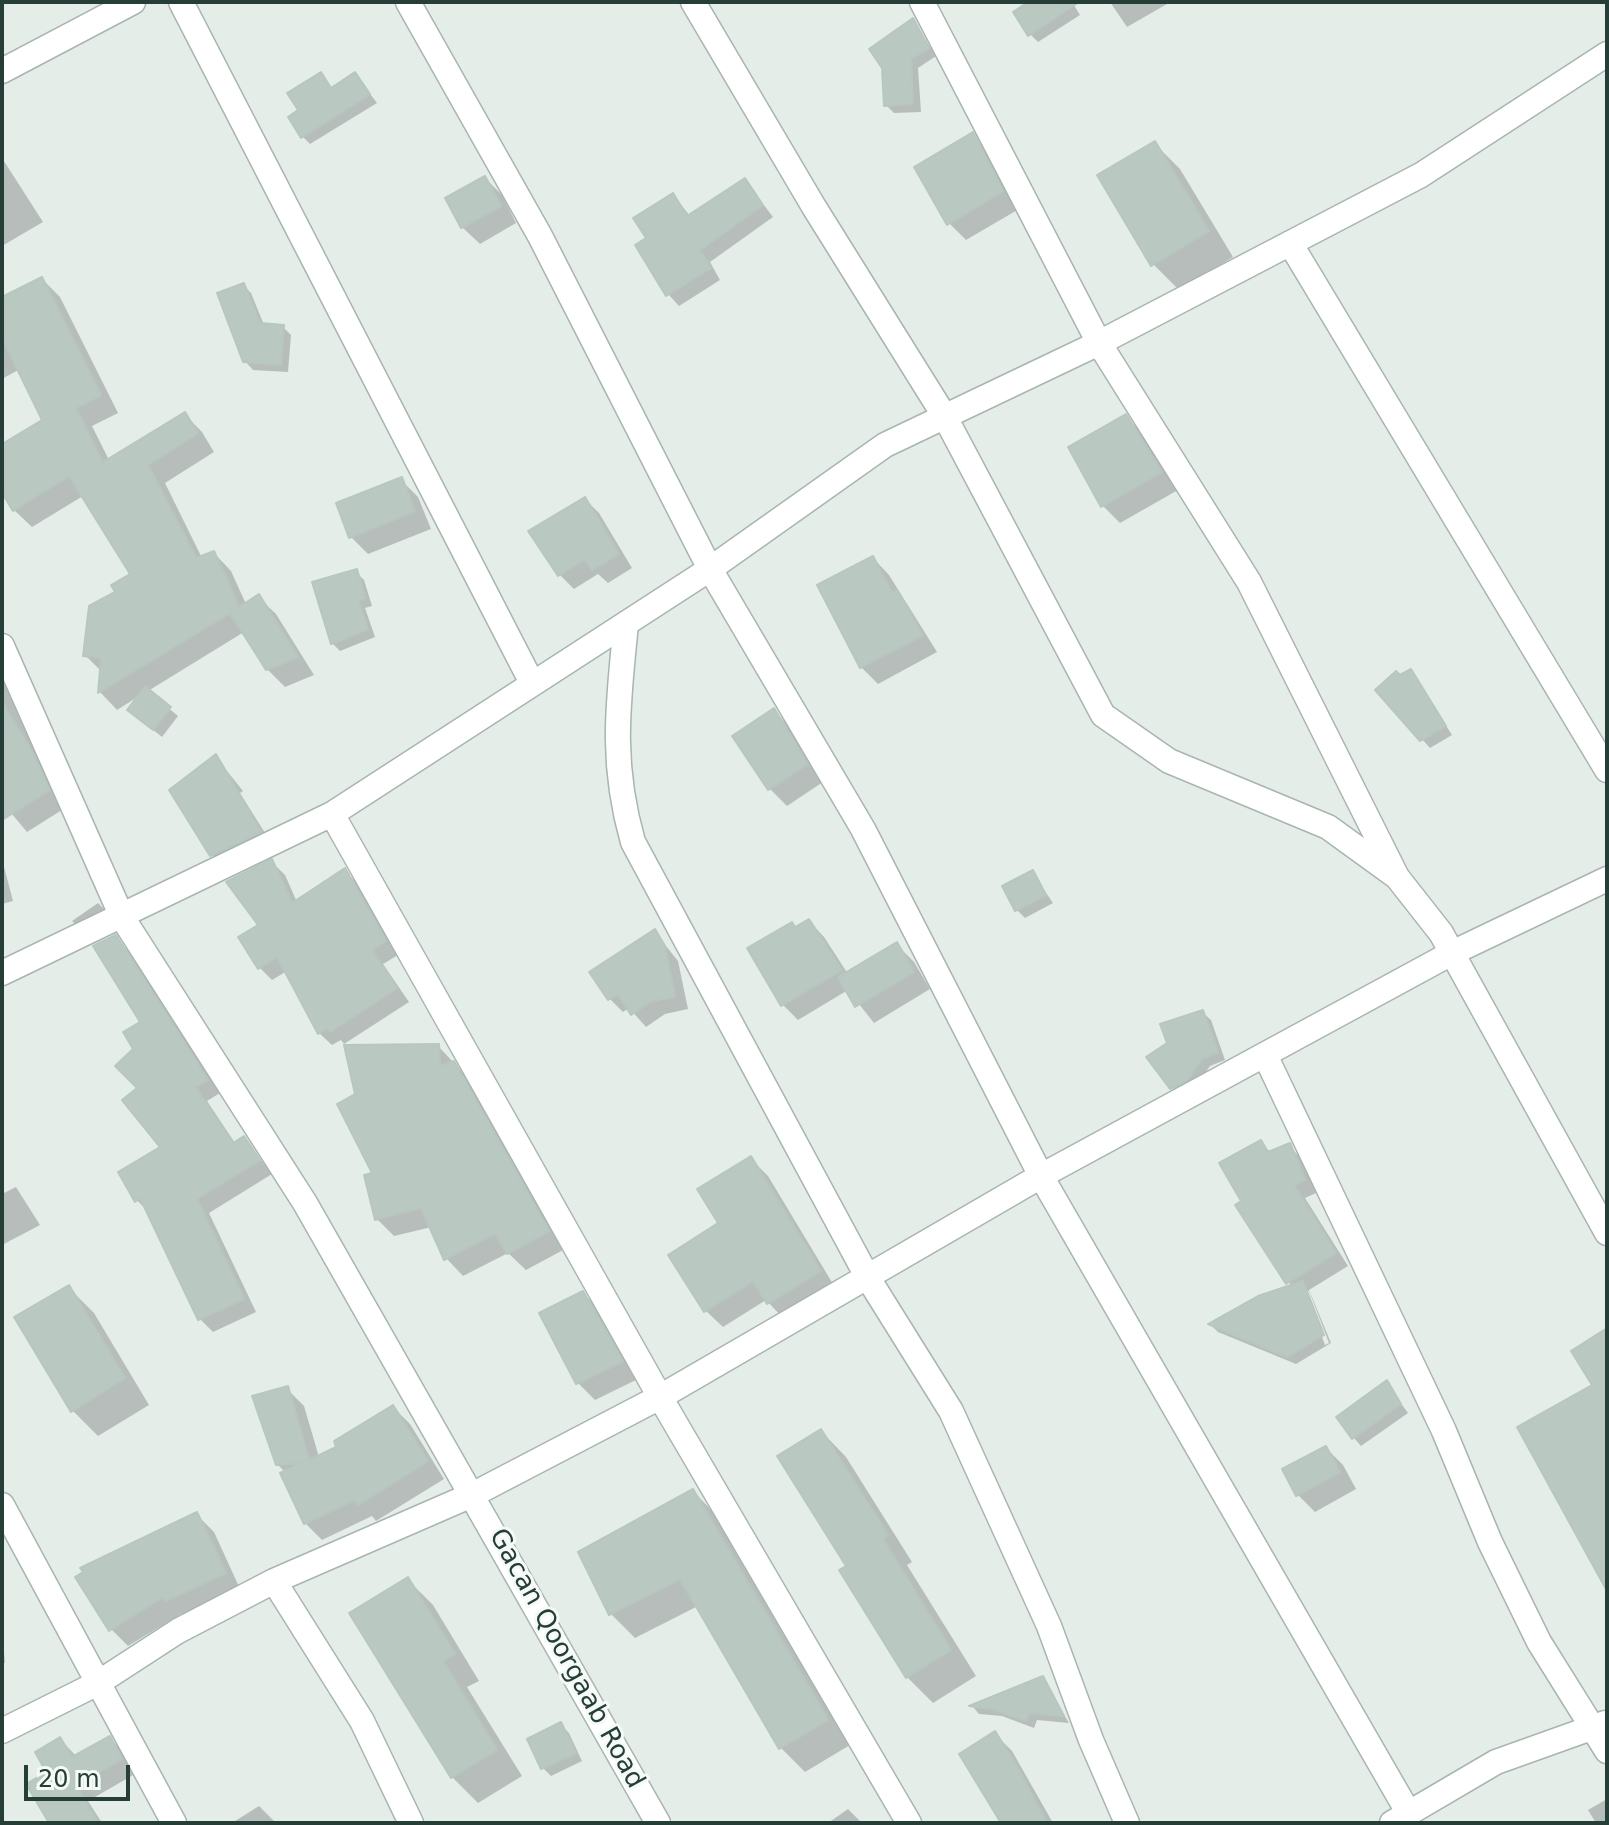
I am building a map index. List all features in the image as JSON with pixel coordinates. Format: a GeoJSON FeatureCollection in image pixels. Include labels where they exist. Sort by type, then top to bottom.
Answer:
{"type":"FeatureCollection","features":[{"type":"Feature","properties":{"kind":"street"},"geometry":{"type":"LineString","coordinates":[[2,71],[133,2]]}},
{"type":"Feature","properties":{"kind":"street"},"geometry":{"type":"LineString","coordinates":[[181,2],[532,683]]}},
{"type":"Feature","properties":{"kind":"street"},"geometry":{"type":"LineString","coordinates":[[408,2],[540,236],[710,569],[863,829],[1041,1176],[1400,1818],[1496,1762],[1600,1725]]}},
{"type":"Feature","properties":{"kind":"street"},"geometry":{"type":"LineString","coordinates":[[693,2],[814,207],[945,417],[1103,715],[1169,761],[1328,827],[1397,877]]}},
{"type":"Feature","properties":{"kind":"street"},"geometry":{"type":"LineString","coordinates":[[922,2],[1099,343],[1249,582],[1397,877],[1441,933],[1607,1233]]}},
{"type":"Feature","properties":{"kind":"street"},"geometry":{"type":"LineString","coordinates":[[2,973],[332,814],[710,569],[885,445],[1099,343],[1421,175],[1607,54]]}},
{"type":"Feature","properties":{"kind":"street"},"geometry":{"type":"LineString","coordinates":[[1290,243],[1607,770]]}},
{"type":"Feature","properties":{"kind":"street"},"geometry":{"type":"LineString","coordinates":[[626,624],[615,728],[620,795],[633,842],[868,1278],[951,1411],[1049,1626],[1091,1740],[1127,1823]]}},
{"type":"Feature","properties":{"kind":"street","name":"Gacan Qoorgaab Road"},"geometry":{"type":"LineString","coordinates":[[2,646],[122,917],[305,1203],[474,1494],[658,1823]]}},
{"type":"Feature","properties":{"kind":"street"},"geometry":{"type":"LineString","coordinates":[[332,814],[660,1397],[909,1823]]}},
{"type":"Feature","properties":{"kind":"street"},"geometry":{"type":"LineString","coordinates":[[2,1731],[98,1683],[178,1631],[274,1581],[474,1494],[660,1397],[1041,1176],[1450,954],[1607,879]]}},
{"type":"Feature","properties":{"kind":"street"},"geometry":{"type":"LineString","coordinates":[[1265,1055],[1444,1431],[1490,1542],[1539,1642],[1600,1725],[1607,1751]]}},
{"type":"Feature","properties":{"kind":"street"},"geometry":{"type":"LineString","coordinates":[[2,1505],[174,1823]]}},
{"type":"Feature","properties":{"kind":"street"},"geometry":{"type":"LineString","coordinates":[[274,1581],[362,1721],[411,1823]]}},
{"type":"Feature","properties":{"kind":"building"},"geometry":{"type":"Polygon","coordinates":[[[1028,2],[1079,2],[1028,36],[1013,12],[1028,2]]]}},
{"type":"Feature","properties":{"kind":"building"},"geometry":{"type":"Polygon","coordinates":[[[913,18],[929,48],[911,59],[913,104],[884,106],[882,68],[869,49],[913,18]]]}},
{"type":"Feature","properties":{"kind":"building"},"geometry":{"type":"Polygon","coordinates":[[[321,72],[331,88],[355,72],[370,94],[301,138],[288,117],[298,110],[287,93],[321,72]]]}},
{"type":"Feature","properties":{"kind":"building"},"geometry":{"type":"Polygon","coordinates":[[[973,132],[1003,191],[947,225],[914,167],[973,132]]]}},
{"type":"Feature","properties":{"kind":"building"},"geometry":{"type":"Polygon","coordinates":[[[1155,141],[1209,231],[1151,266],[1097,175],[1155,141]]]}},
{"type":"Feature","properties":{"kind":"building"},"geometry":{"type":"Polygon","coordinates":[[[485,176],[501,206],[461,228],[445,198],[485,176]]]}},
{"type":"Feature","properties":{"kind":"building"},"geometry":{"type":"Polygon","coordinates":[[[745,178],[763,205],[700,250],[711,268],[666,296],[635,245],[646,238],[633,218],[673,193],[687,216],[745,178]]]}},
{"type":"Feature","properties":{"kind":"building"},"geometry":{"type":"Polygon","coordinates":[[[42,277],[101,395],[76,408],[103,462],[185,412],[198,433],[148,465],[196,558],[214,551],[239,607],[259,594],[298,657],[266,670],[230,613],[98,693],[101,658],[83,656],[89,606],[115,592],[111,585],[130,574],[69,476],[13,511],[2,493],[2,444],[42,420],[2,338],[2,297],[42,277]]]}},
{"type":"Feature","properties":{"kind":"building"},"geometry":{"type":"Polygon","coordinates":[[[244,283],[260,323],[284,325],[281,365],[243,362],[217,293],[244,283]]]}},
{"type":"Feature","properties":{"kind":"building"},"geometry":{"type":"Polygon","coordinates":[[[1126,414],[1162,472],[1101,507],[1068,447],[1126,414]]]}},
{"type":"Feature","properties":{"kind":"building"},"geometry":{"type":"Polygon","coordinates":[[[402,477],[415,511],[349,538],[336,503],[402,477]]]}},
{"type":"Feature","properties":{"kind":"building"},"geometry":{"type":"Polygon","coordinates":[[[585,497],[619,554],[592,570],[585,559],[558,576],[528,531],[585,497]]]}},
{"type":"Feature","properties":{"kind":"building"},"geometry":{"type":"Polygon","coordinates":[[[873,556],[892,593],[897,590],[923,635],[860,668],[817,585],[873,556]]]}},
{"type":"Feature","properties":{"kind":"building"},"geometry":{"type":"Polygon","coordinates":[[[357,569],[365,598],[358,600],[368,629],[331,644],[312,582],[357,569]]]}},
{"type":"Feature","properties":{"kind":"building"},"geometry":{"type":"Polygon","coordinates":[[[1411,669],[1446,726],[1420,741],[1375,690],[1396,671],[1400,675],[1411,669]]]}},
{"type":"Feature","properties":{"kind":"building"},"geometry":{"type":"Polygon","coordinates":[[[145,686],[171,707],[153,730],[127,710],[145,686]]]}},
{"type":"Feature","properties":{"kind":"building"},"geometry":{"type":"Polygon","coordinates":[[[2,702],[31,750],[50,790],[2,820],[2,702]]]}},
{"type":"Feature","properties":{"kind":"building"},"geometry":{"type":"Polygon","coordinates":[[[774,708],[808,764],[768,790],[732,736],[774,708]]]}},
{"type":"Feature","properties":{"kind":"building"},"geometry":{"type":"Polygon","coordinates":[[[216,754],[261,832],[210,856],[169,790],[216,754]]]}},
{"type":"Feature","properties":{"kind":"building"},"geometry":{"type":"Polygon","coordinates":[[[272,859],[292,903],[345,868],[386,941],[372,950],[397,988],[330,1032],[327,1028],[318,1034],[277,957],[258,969],[238,937],[258,925],[226,882],[272,859]]]}},
{"type":"Feature","properties":{"kind":"building"},"geometry":{"type":"Polygon","coordinates":[[[1033,870],[1046,895],[1015,911],[1002,886],[1033,870]]]}},
{"type":"Feature","properties":{"kind":"building"},"geometry":{"type":"Polygon","coordinates":[[[809,919],[842,970],[781,1006],[747,948],[792,922],[795,927],[809,919]]]}},
{"type":"Feature","properties":{"kind":"building"},"geometry":{"type":"Polygon","coordinates":[[[655,929],[665,946],[675,997],[651,1001],[631,1015],[618,994],[608,1000],[589,972],[655,929]]]}},
{"type":"Feature","properties":{"kind":"building"},"geometry":{"type":"Polygon","coordinates":[[[116,935],[208,1080],[195,1087],[233,1143],[244,1136],[260,1160],[197,1199],[244,1299],[198,1320],[140,1198],[135,1202],[118,1172],[160,1147],[122,1100],[137,1088],[115,1066],[133,1049],[123,1032],[140,1022],[93,946],[116,935]]]}},
{"type":"Feature","properties":{"kind":"building"},"geometry":{"type":"Polygon","coordinates":[[[897,942],[914,972],[855,1007],[838,977],[897,942]]]}},
{"type":"Feature","properties":{"kind":"building"},"geometry":{"type":"Polygon","coordinates":[[[1203,1010],[1218,1052],[1202,1059],[1187,1080],[1170,1089],[1146,1057],[1167,1043],[1160,1024],[1203,1010]]]}},
{"type":"Feature","properties":{"kind":"building"},"geometry":{"type":"Polygon","coordinates":[[[439,1044],[440,1066],[454,1061],[549,1231],[507,1254],[495,1233],[444,1260],[421,1208],[375,1220],[364,1175],[372,1173],[337,1104],[355,1094],[344,1045],[439,1044]]]}},
{"type":"Feature","properties":{"kind":"building"},"geometry":{"type":"Polygon","coordinates":[[[1261,1140],[1268,1152],[1290,1143],[1305,1180],[1294,1185],[1336,1253],[1286,1284],[1235,1205],[1241,1201],[1219,1163],[1261,1140]]]}},
{"type":"Feature","properties":{"kind":"building"},"geometry":{"type":"Polygon","coordinates":[[[751,1156],[821,1271],[767,1304],[753,1281],[704,1312],[668,1255],[718,1223],[697,1189],[751,1156]]]}},
{"type":"Feature","properties":{"kind":"building"},"geometry":{"type":"Polygon","coordinates":[[[1303,1281],[1324,1335],[1287,1357],[1208,1324],[1258,1296],[1303,1281]]]}},
{"type":"Feature","properties":{"kind":"building"},"geometry":{"type":"Polygon","coordinates":[[[69,1285],[125,1378],[71,1412],[14,1317],[69,1285]]]}},
{"type":"Feature","properties":{"kind":"building"},"geometry":{"type":"Polygon","coordinates":[[[583,1291],[623,1361],[576,1384],[539,1313],[583,1291]]]}},
{"type":"Feature","properties":{"kind":"building"},"geometry":{"type":"Polygon","coordinates":[[[1607,1328],[1607,1591],[1517,1427],[1592,1385],[1571,1351],[1607,1328]]]}},
{"type":"Feature","properties":{"kind":"building"},"geometry":{"type":"Polygon","coordinates":[[[1387,1380],[1401,1404],[1352,1439],[1336,1417],[1387,1380]]]}},
{"type":"Feature","properties":{"kind":"building"},"geometry":{"type":"Polygon","coordinates":[[[288,1386],[309,1460],[336,1447],[334,1441],[393,1405],[428,1461],[358,1505],[354,1500],[304,1524],[280,1473],[301,1463],[276,1465],[252,1396],[288,1386]]]}},
{"type":"Feature","properties":{"kind":"building"},"geometry":{"type":"Polygon","coordinates":[[[821,1429],[888,1535],[883,1539],[951,1650],[906,1678],[839,1570],[846,1566],[777,1456],[821,1429]]]}},
{"type":"Feature","properties":{"kind":"building"},"geometry":{"type":"Polygon","coordinates":[[[1326,1446],[1340,1472],[1296,1496],[1282,1469],[1326,1446]]]}},
{"type":"Feature","properties":{"kind":"building"},"geometry":{"type":"Polygon","coordinates":[[[693,1489],[828,1720],[779,1749],[680,1579],[609,1615],[578,1552],[693,1489]]]}},
{"type":"Feature","properties":{"kind":"building"},"geometry":{"type":"Polygon","coordinates":[[[197,1512],[226,1573],[165,1601],[163,1597],[109,1631],[75,1577],[83,1572],[80,1568],[197,1512]]]}},
{"type":"Feature","properties":{"kind":"building"},"geometry":{"type":"Polygon","coordinates":[[[408,1577],[455,1654],[443,1661],[497,1750],[451,1778],[349,1613],[408,1577]]]}},
{"type":"Feature","properties":{"kind":"building"},"geometry":{"type":"Polygon","coordinates":[[[1043,1676],[1064,1716],[1029,1713],[1026,1721],[992,1709],[969,1706],[1043,1676]]]}},
{"type":"Feature","properties":{"kind":"building"},"geometry":{"type":"Polygon","coordinates":[[[561,1722],[576,1753],[541,1769],[527,1739],[561,1722]]]}},
{"type":"Feature","properties":{"kind":"building"},"geometry":{"type":"Polygon","coordinates":[[[995,1731],[1047,1823],[1001,1823],[959,1754],[995,1731]]]}},
{"type":"Feature","properties":{"kind":"building"},"geometry":{"type":"Polygon","coordinates":[[[110,1736],[122,1759],[76,1786],[98,1823],[49,1823],[26,1784],[46,1772],[35,1752],[60,1737],[72,1757],[110,1736]]]}}]}
